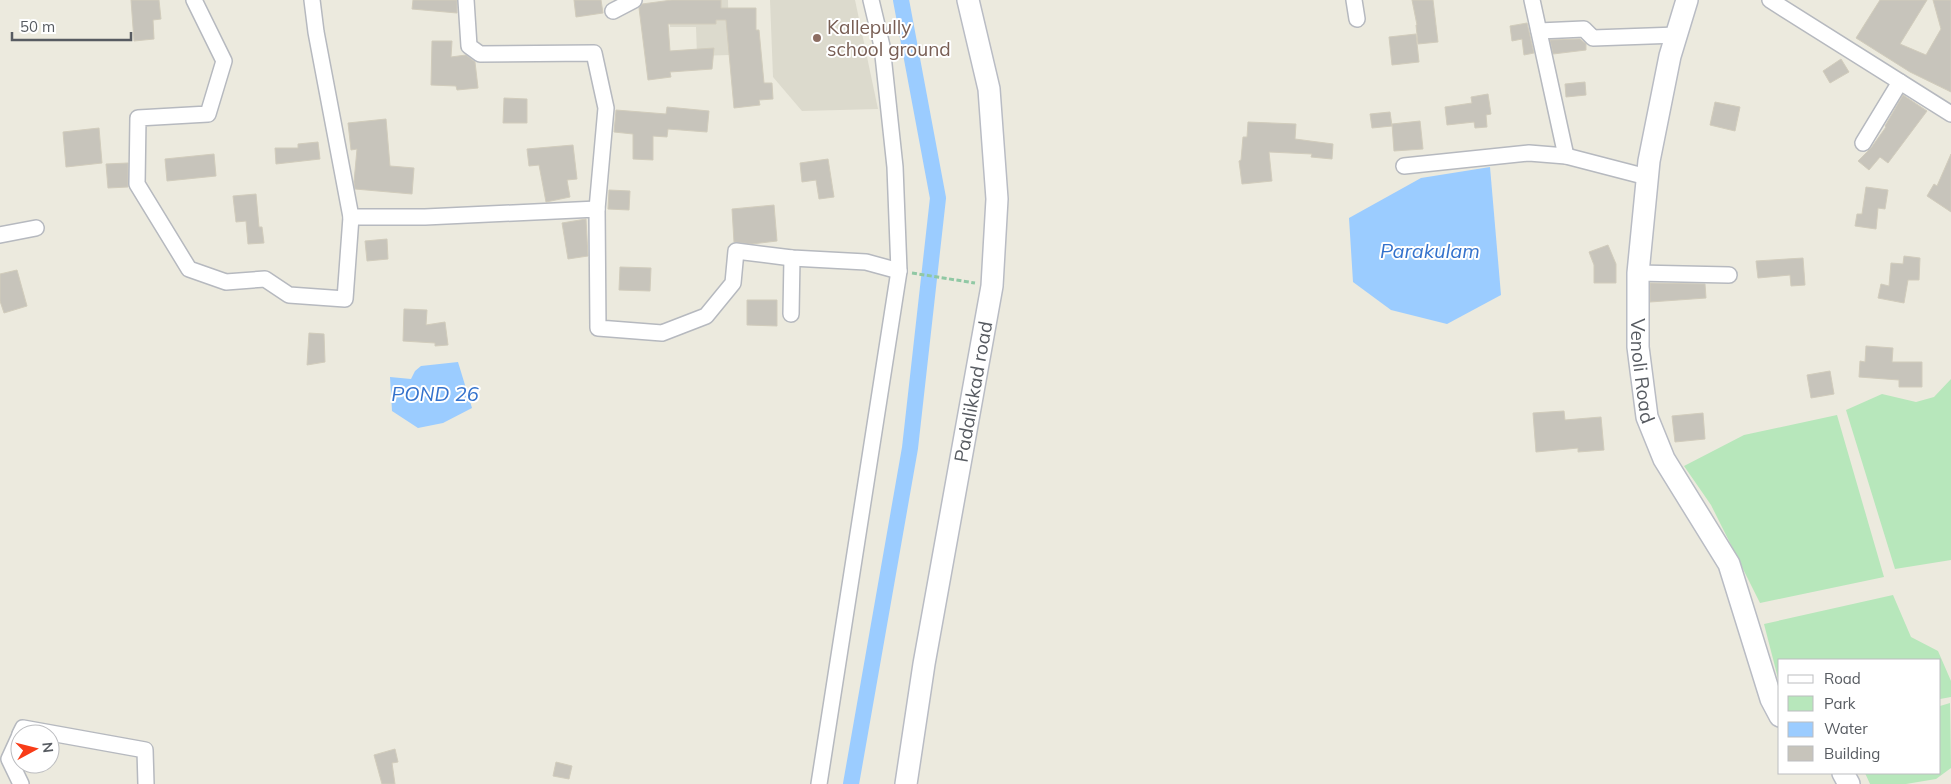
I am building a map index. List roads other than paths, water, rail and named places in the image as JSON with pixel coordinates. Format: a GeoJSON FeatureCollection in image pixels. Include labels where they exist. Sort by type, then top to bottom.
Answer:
{"type":"FeatureCollection","features":[{"type":"Feature","properties":{"kind":"street"},"geometry":{"type":"LineString","coordinates":[[194,0],[224,61],[208,114],[138,118],[137,184],[188,269],[226,282],[266,279],[289,295],[345,298],[351,217],[316,32],[312,0]]}},
{"type":"Feature","properties":{"kind":"street"},"geometry":{"type":"LineString","coordinates":[[466,0],[469,46],[480,54],[594,53],[606,108],[597,209],[598,328],[662,334],[706,316],[733,283],[736,251],[792,258],[866,262],[899,271]]}},
{"type":"Feature","properties":{"kind":"street"},"geometry":{"type":"LineString","coordinates":[[613,11],[634,0]]}},
{"type":"Feature","properties":{"kind":"street"},"geometry":{"type":"LineString","coordinates":[[819,784],[899,271],[895,167],[882,46],[870,0]]}},
{"type":"Feature","properties":{"kind":"street","name":"Padalikkad road"},"geometry":{"type":"LineString","coordinates":[[906,784],[924,664],[992,286],[997,198],[989,89],[968,0]]}},
{"type":"Feature","properties":{"kind":"street"},"geometry":{"type":"LineString","coordinates":[[1354,0],[1357,19]]}},
{"type":"Feature","properties":{"kind":"street"},"geometry":{"type":"LineString","coordinates":[[1532,0],[1566,156]]}},
{"type":"Feature","properties":{"kind":"street","name":"Venoli Road"},"geometry":{"type":"LineString","coordinates":[[1687,0],[1668,66],[1649,161],[1638,273],[1638,347],[1647,417],[1664,459],[1729,564],[1771,699],[1778,712]]}},
{"type":"Feature","properties":{"kind":"street"},"geometry":{"type":"LineString","coordinates":[[1770,0],[1951,114]]}},
{"type":"Feature","properties":{"kind":"street"},"geometry":{"type":"LineString","coordinates":[[1539,31],[1584,29],[1593,38],[1677,35]]}},
{"type":"Feature","properties":{"kind":"street"},"geometry":{"type":"LineString","coordinates":[[1862,143],[1900,82]]}},
{"type":"Feature","properties":{"kind":"street"},"geometry":{"type":"LineString","coordinates":[[1404,166],[1529,153],[1566,156],[1647,177]]}},
{"type":"Feature","properties":{"kind":"street"},"geometry":{"type":"LineString","coordinates":[[351,217],[425,217],[597,209]]}},
{"type":"Feature","properties":{"kind":"street"},"geometry":{"type":"LineString","coordinates":[[0,235],[36,228]]}},
{"type":"Feature","properties":{"kind":"street"},"geometry":{"type":"LineString","coordinates":[[791,314],[792,258]]}},
{"type":"Feature","properties":{"kind":"street"},"geometry":{"type":"LineString","coordinates":[[1638,273],[1729,275]]}},
{"type":"Feature","properties":{"kind":"street"},"geometry":{"type":"LineString","coordinates":[[60,735],[145,750],[146,784]]}},
{"type":"Feature","properties":{"kind":"water","name":"Parakulam"},"geometry":{"type":"Polygon","coordinates":[[[1490,167],[1501,295],[1447,324],[1391,310],[1353,282],[1349,218],[1421,178],[1490,167]]]}},
{"type":"Feature","properties":{"kind":"water","name":"POND 26"},"geometry":{"type":"Polygon","coordinates":[[[458,362],[472,408],[443,423],[418,428],[392,411],[390,377],[411,379],[415,371],[421,366],[458,362]]]}},
{"type":"Feature","properties":{"kind":"waterway"},"geometry":{"type":"LineString","coordinates":[[851,784],[910,448],[938,198],[901,0]]}},
{"type":"Feature","properties":{"kind":"place","name":"Kallepully school ground"},"geometry":{"type":"Point","coordinates":[817,38]}}]}
